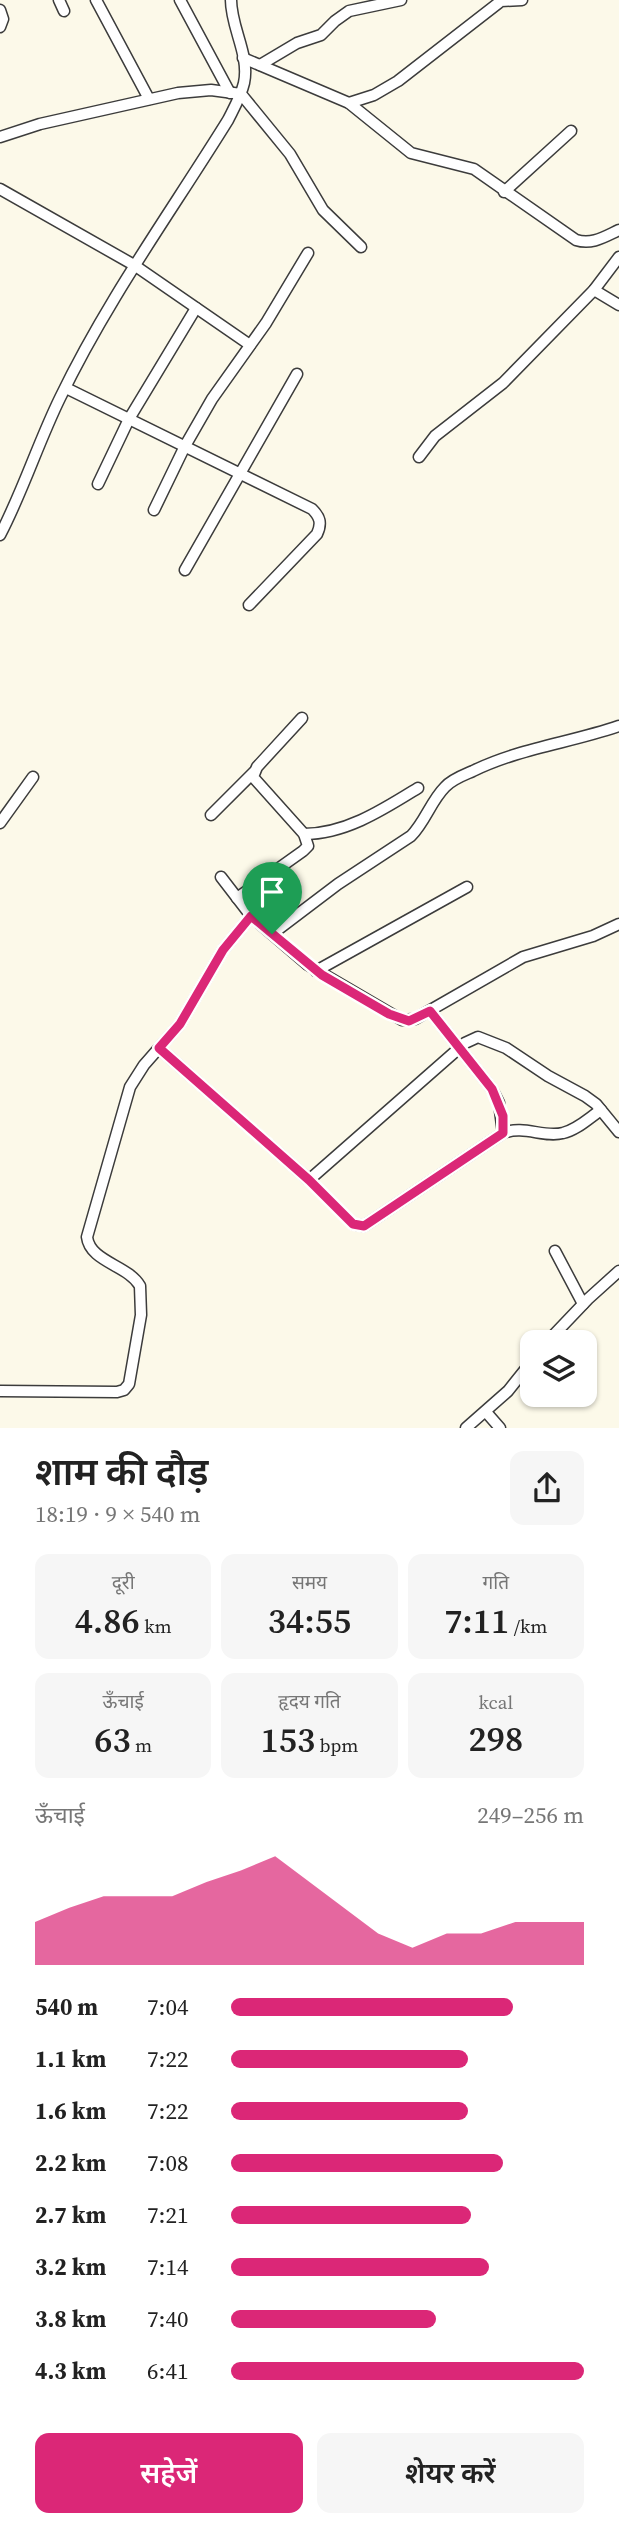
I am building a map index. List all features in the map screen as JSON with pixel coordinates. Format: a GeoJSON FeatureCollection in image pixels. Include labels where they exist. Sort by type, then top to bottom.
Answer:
{"type":"FeatureCollection","features":[{"type":"Feature","properties":{"kind":"street"},"geometry":{"type":"LineString","coordinates":[[59,0],[65,11]]}},
{"type":"Feature","properties":{"kind":"street"},"geometry":{"type":"LineString","coordinates":[[96,0],[149,100]]}},
{"type":"Feature","properties":{"kind":"street"},"geometry":{"type":"LineString","coordinates":[[180,0],[236,93],[290,154],[323,210],[361,247]]}},
{"type":"Feature","properties":{"kind":"street"},"geometry":{"type":"LineString","coordinates":[[0,535],[66,388],[134,265],[229,120],[236,93],[244,82],[243,58],[231,0]]}},
{"type":"Feature","properties":{"kind":"street"},"geometry":{"type":"LineString","coordinates":[[260,65],[297,43],[321,36],[335,20],[349,11],[401,0]]}},
{"type":"Feature","properties":{"kind":"street"},"geometry":{"type":"LineString","coordinates":[[349,103],[374,95],[398,81],[496,5],[510,0],[522,0]]}},
{"type":"Feature","properties":{"kind":"street"},"geometry":{"type":"LineString","coordinates":[[0,10],[4,19],[0,27]]}},
{"type":"Feature","properties":{"kind":"street"},"geometry":{"type":"LineString","coordinates":[[243,58],[349,103],[411,153],[466,166],[576,240],[585,243],[595,241],[619,230]]}},
{"type":"Feature","properties":{"kind":"street"},"geometry":{"type":"LineString","coordinates":[[0,137],[40,124],[196,90],[236,93]]}},
{"type":"Feature","properties":{"kind":"street"},"geometry":{"type":"LineString","coordinates":[[504,192],[571,131]]}},
{"type":"Feature","properties":{"kind":"street"},"geometry":{"type":"LineString","coordinates":[[0,189],[134,265],[250,345]]}},
{"type":"Feature","properties":{"kind":"street"},"geometry":{"type":"LineString","coordinates":[[154,510],[185,446],[212,399],[266,323],[308,253]]}},
{"type":"Feature","properties":{"kind":"street"},"geometry":{"type":"LineString","coordinates":[[419,457],[435,436],[503,383],[594,290],[619,257]]}},
{"type":"Feature","properties":{"kind":"street"},"geometry":{"type":"LineString","coordinates":[[594,290],[619,304]]}},
{"type":"Feature","properties":{"kind":"street"},"geometry":{"type":"LineString","coordinates":[[98,484],[129,419],[196,307]]}},
{"type":"Feature","properties":{"kind":"street"},"geometry":{"type":"LineString","coordinates":[[185,570],[297,374]]}},
{"type":"Feature","properties":{"kind":"street"},"geometry":{"type":"LineString","coordinates":[[66,388],[312,509],[320,520],[317,534],[249,605]]}},
{"type":"Feature","properties":{"kind":"street"},"geometry":{"type":"LineString","coordinates":[[211,815],[302,718]]}},
{"type":"Feature","properties":{"kind":"street"},"geometry":{"type":"LineString","coordinates":[[272,934],[338,884],[411,836],[420,827],[439,794],[453,780],[517,752],[582,738],[619,726]]}},
{"type":"Feature","properties":{"kind":"street"},"geometry":{"type":"LineString","coordinates":[[237,898],[307,846],[304,834],[256,783],[254,772]]}},
{"type":"Feature","properties":{"kind":"street"},"geometry":{"type":"LineString","coordinates":[[0,823],[33,778]]}},
{"type":"Feature","properties":{"kind":"street"},"geometry":{"type":"LineString","coordinates":[[304,834],[317,834],[352,824],[379,812],[418,788]]}},
{"type":"Feature","properties":{"kind":"street"},"geometry":{"type":"LineString","coordinates":[[221,877],[251,916],[316,971],[402,1020],[415,1019],[523,957],[593,936],[619,924]]}},
{"type":"Feature","properties":{"kind":"street"},"geometry":{"type":"LineString","coordinates":[[316,971],[467,887]]}},
{"type":"Feature","properties":{"kind":"street"},"geometry":{"type":"LineString","coordinates":[[0,1391],[117,1392],[124,1390],[129,1384],[141,1315],[140,1286],[128,1274],[92,1250],[87,1237],[130,1087],[144,1065],[180,1024],[223,950],[251,916]]}},
{"type":"Feature","properties":{"kind":"street"},"geometry":{"type":"LineString","coordinates":[[430,1011],[495,1096],[503,1116],[503,1133]]}},
{"type":"Feature","properties":{"kind":"street"},"geometry":{"type":"LineString","coordinates":[[309,1180],[460,1048],[472,1038],[478,1037],[506,1048],[548,1076],[585,1096],[619,1132]]}},
{"type":"Feature","properties":{"kind":"street"},"geometry":{"type":"LineString","coordinates":[[159,1048],[309,1180],[353,1224],[364,1226],[503,1133],[520,1129],[566,1133],[601,1110]]}},
{"type":"Feature","properties":{"kind":"street"},"geometry":{"type":"LineString","coordinates":[[555,1251],[583,1304]]}},
{"type":"Feature","properties":{"kind":"street"},"geometry":{"type":"LineString","coordinates":[[558,1330],[619,1271]]}},
{"type":"Feature","properties":{"kind":"street"},"geometry":{"type":"LineString","coordinates":[[466,1428],[520,1377]]}},
{"type":"Feature","properties":{"kind":"street"},"geometry":{"type":"LineString","coordinates":[[485,1412],[500,1428]]}},
{"type":"Feature","properties":{"kind":"route"},"geometry":{"type":"LineString","coordinates":[[251,916],[272,934],[322,975],[389,1014],[409,1021],[430,1011],[492,1089],[499,1103],[503,1116],[503,1133],[364,1226],[353,1224],[309,1180],[159,1048],[191,1008],[223,950],[251,916]]}}]}
